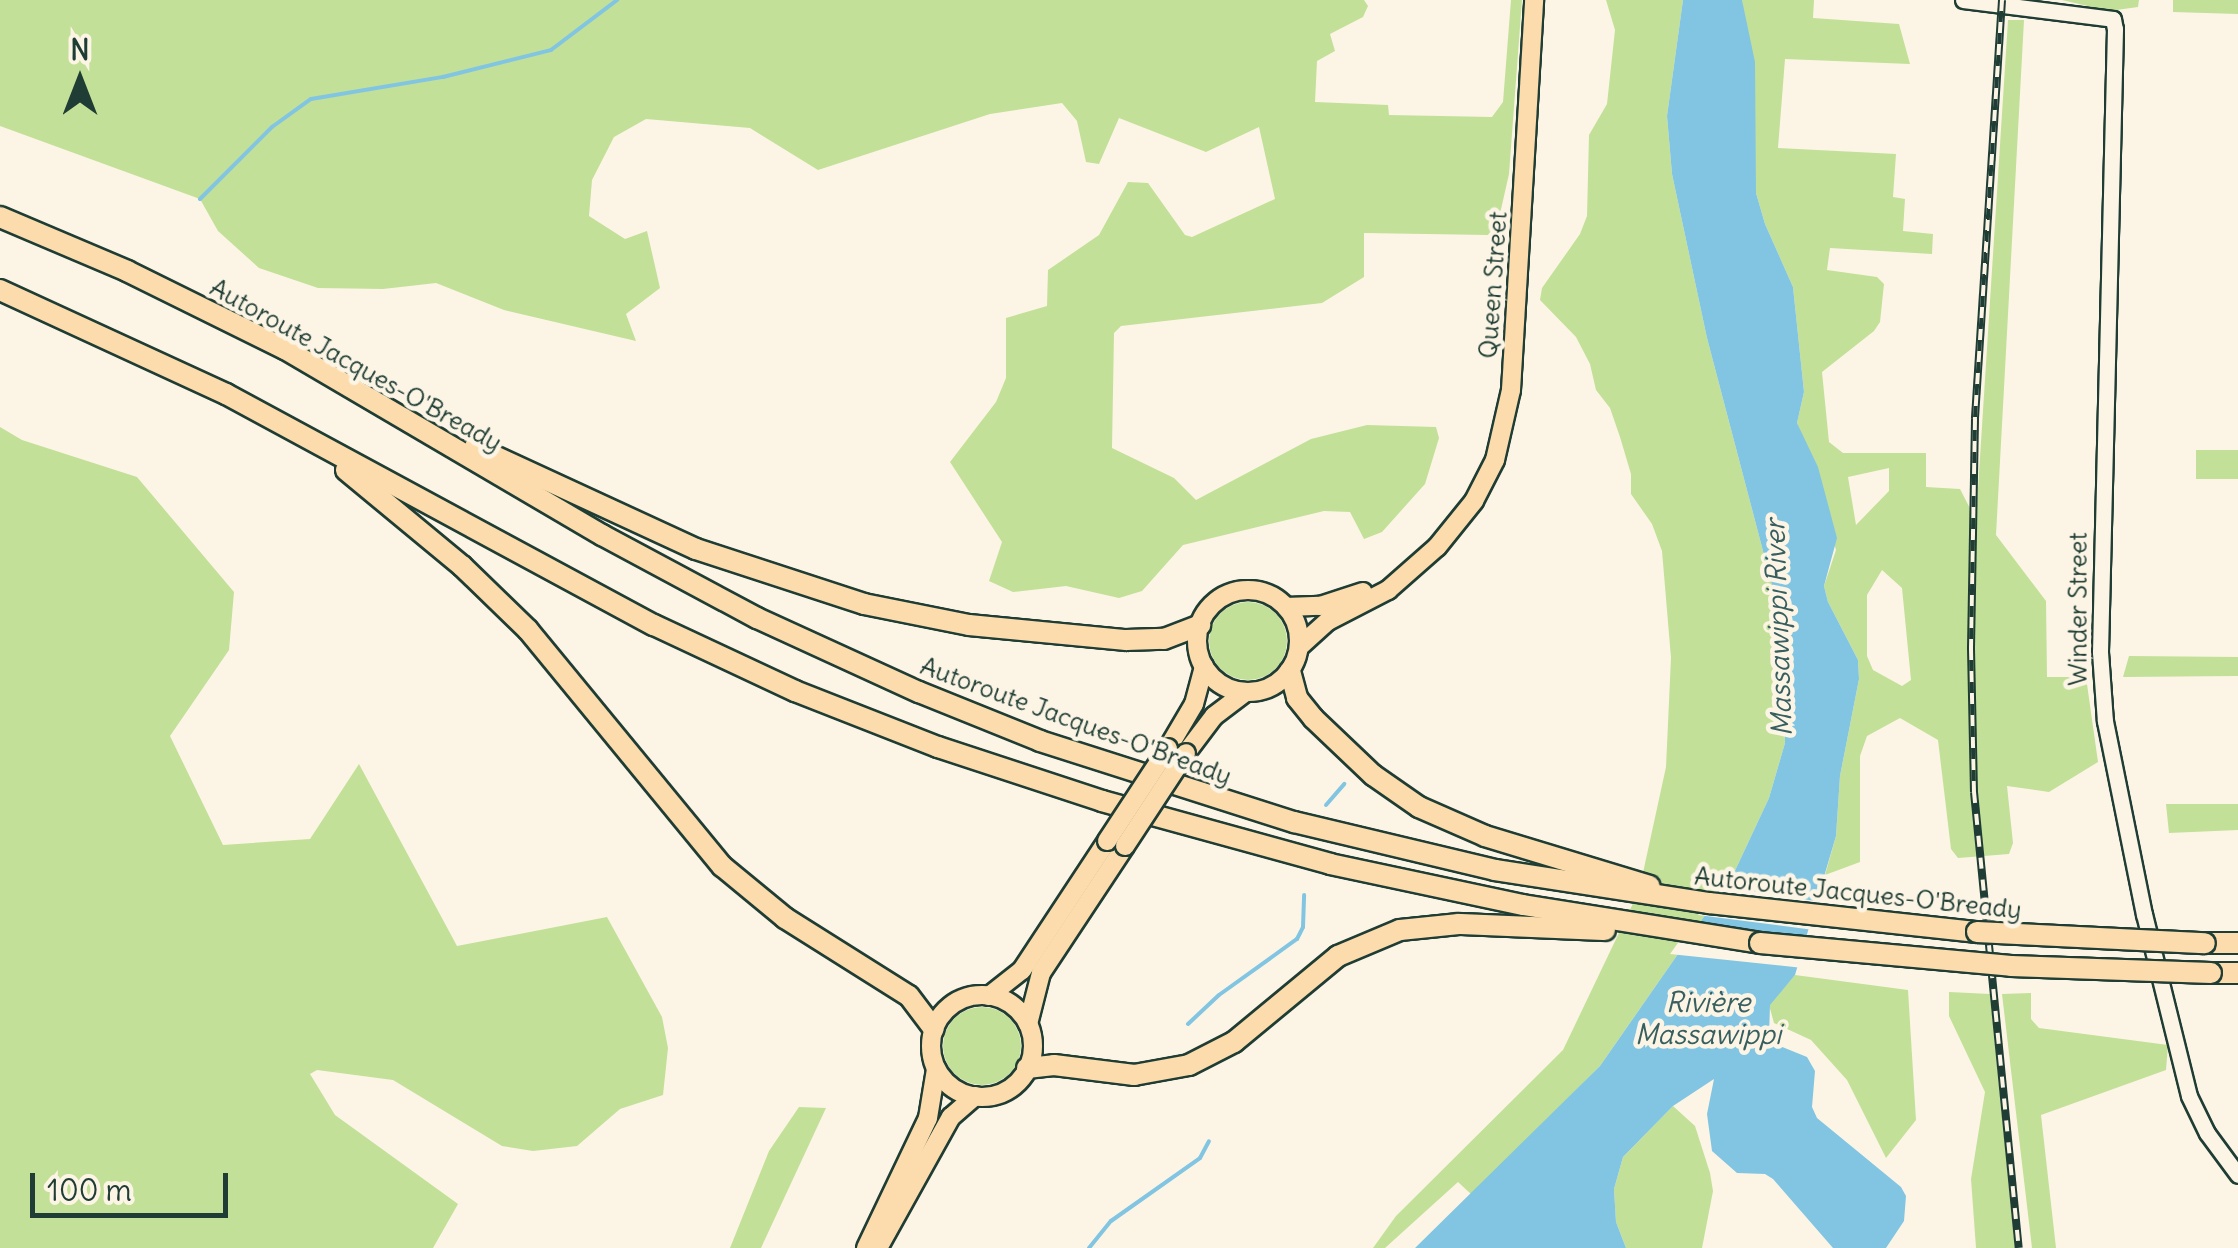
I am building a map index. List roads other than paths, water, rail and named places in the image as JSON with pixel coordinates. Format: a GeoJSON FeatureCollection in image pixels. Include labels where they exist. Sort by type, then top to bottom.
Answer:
{"type":"FeatureCollection","features":[{"type":"Feature","properties":{"kind":"highway","name":"Autoroute Jacques-O'Bready"},"geometry":{"type":"LineString","coordinates":[[0,217],[188,300],[387,407],[702,590],[837,656],[978,717],[1129,772],[1319,830],[1474,866],[1609,882],[1710,904],[1961,932],[2238,943]]}},
{"type":"Feature","properties":{"kind":"highway"},"geometry":{"type":"LineString","coordinates":[[0,290],[141,352],[654,626],[810,697],[1069,792],[1262,847],[1592,923]]}},
{"type":"Feature","properties":{"kind":"highway"},"geometry":{"type":"LineString","coordinates":[[387,407],[696,550],[848,600],[969,624],[1126,640],[1164,640],[1200,625]]}},
{"type":"Feature","properties":{"kind":"highway"},"geometry":{"type":"LineString","coordinates":[[310,440],[450,554],[514,616],[722,866],[785,918],[909,996],[934,1029]]}},
{"type":"Feature","properties":{"kind":"highway"},"geometry":{"type":"LineString","coordinates":[[1290,671],[1294,692],[1306,709],[1362,766],[1401,796],[1472,832],[1609,882]]}},
{"type":"Feature","properties":{"kind":"highway"},"geometry":{"type":"LineString","coordinates":[[1027,1068],[1054,1065],[1134,1076],[1190,1066],[1234,1042],[1338,956],[1400,930],[1459,924],[1592,923],[1948,962],[2238,973]]}},
{"type":"Feature","properties":{"kind":"main road","name":"Queen Street"},"geometry":{"type":"LineString","coordinates":[[1299,647],[1328,621],[1388,590],[1432,552],[1460,522],[1486,480],[1508,414],[1534,0]]}},
{"type":"Feature","properties":{"kind":"main road","name":"Queen Street"},"geometry":{"type":"LineString","coordinates":[[1286,607],[1320,606],[1350,598],[1399,575],[1432,552]]}},
{"type":"Feature","properties":{"kind":"main road"},"geometry":{"type":"LineString","coordinates":[[1237,592],[1262,593],[1286,607],[1295,622],[1299,647],[1290,671],[1269,688],[1246,692],[1221,685],[1204,666],[1197,643],[1200,625],[1214,604],[1237,592]]}},
{"type":"Feature","properties":{"kind":"main road"},"geometry":{"type":"LineString","coordinates":[[1177,751],[1204,666]]}},
{"type":"Feature","properties":{"kind":"main road"},"geometry":{"type":"LineString","coordinates":[[866,1248],[928,1118],[936,1068],[931,1048],[934,1029],[955,1002],[988,996],[1022,970],[1116,843],[1177,751],[1246,692]]}},
{"type":"Feature","properties":{"kind":"main road"},"geometry":{"type":"LineString","coordinates":[[878,1248],[951,1118],[975,1096],[1008,1090],[1027,1068],[1032,1049],[1028,1024],[1041,973],[1116,843]]}},
{"type":"Feature","properties":{"kind":"main road"},"geometry":{"type":"LineString","coordinates":[[988,996],[1012,1005],[1028,1024]]}},
{"type":"Feature","properties":{"kind":"main road"},"geometry":{"type":"LineString","coordinates":[[936,1068],[951,1086],[975,1096]]}},
{"type":"Feature","properties":{"kind":"street","name":"Winder Street"},"geometry":{"type":"LineString","coordinates":[[1963,0],[2112,19],[2115,29],[2100,652],[2105,721],[2144,914],[2189,1096],[2207,1133],[2238,1174]]}},
{"type":"Feature","properties":{"kind":"water","name":"Rivière Massawippi"},"geometry":{"type":"Polygon","coordinates":[[[1683,0],[1742,0],[1755,62],[1756,193],[1793,287],[1804,392],[1797,423],[1818,467],[1837,538],[1824,586],[1828,602],[1858,660],[1859,679],[1840,776],[1836,836],[1795,975],[1770,1005],[1769,1036],[1775,1044],[1807,1057],[1815,1071],[1812,1107],[1817,1118],[1901,1187],[1906,1196],[1904,1221],[1886,1248],[1833,1248],[1773,1179],[1765,1174],[1737,1173],[1712,1151],[1707,1114],[1714,1079],[1673,1106],[1623,1157],[1614,1189],[1616,1222],[1626,1248],[1415,1248],[1600,1066],[1733,875],[1769,798],[1785,743],[1783,627],[1707,338],[1672,174],[1667,116],[1683,0]]]}},
{"type":"Feature","properties":{"kind":"waterway"},"geometry":{"type":"LineString","coordinates":[[200,199],[272,127],[311,99],[443,77],[551,50],[617,0]]}},
{"type":"Feature","properties":{"kind":"waterway"},"geometry":{"type":"LineString","coordinates":[[1326,805],[1344,784]]}},
{"type":"Feature","properties":{"kind":"waterway"},"geometry":{"type":"LineString","coordinates":[[1188,1024],[1219,995],[1297,939],[1303,927],[1304,895]]}},
{"type":"Feature","properties":{"kind":"waterway"},"geometry":{"type":"LineString","coordinates":[[1089,1248],[1111,1221],[1200,1158],[1209,1141]]}},
{"type":"Feature","properties":{"kind":"railway"},"geometry":{"type":"LineString","coordinates":[[2002,0],[1975,419],[1971,649],[1974,792],[2019,1248]]}},
{"type":"Feature","properties":{"kind":"water label","name":"Massawippi River"},"geometry":{"type":"Point","coordinates":[1778,628]}}]}
